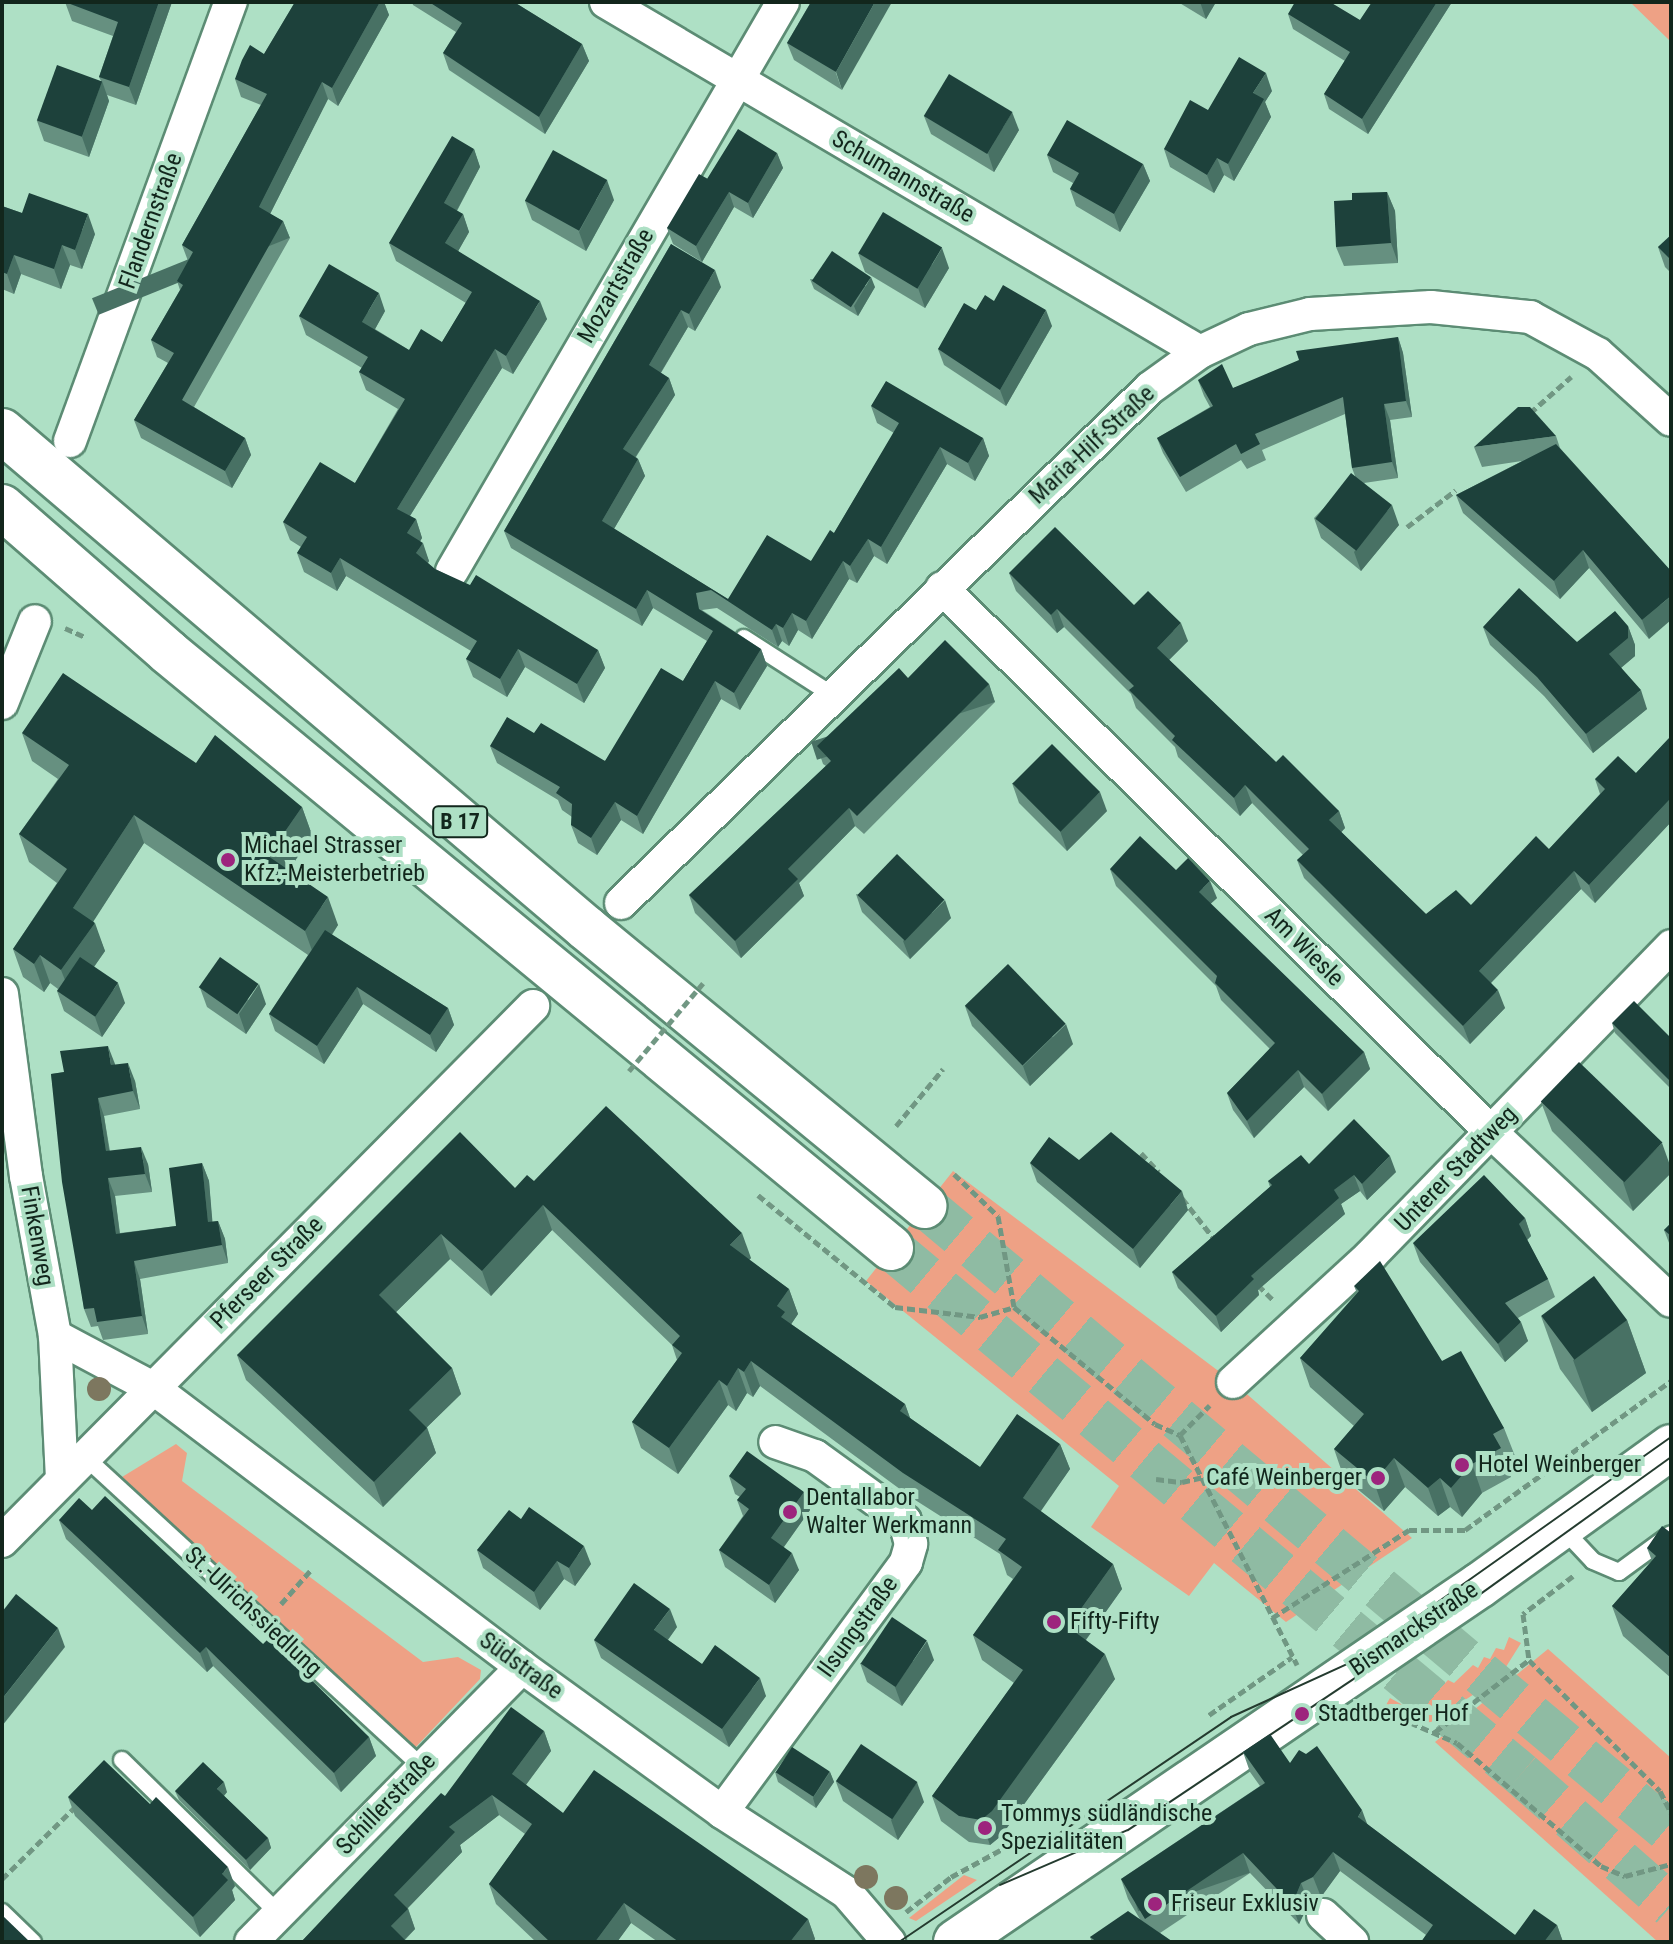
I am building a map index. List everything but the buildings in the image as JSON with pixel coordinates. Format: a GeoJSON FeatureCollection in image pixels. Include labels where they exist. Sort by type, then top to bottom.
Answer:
{"type":"FeatureCollection","features":[{"type":"Feature","properties":{"kind":"main road","name":"B 17"},"geometry":{"type":"LineString","coordinates":[[2,431],[586,928],[925,1206]]}},
{"type":"Feature","properties":{"kind":"main road","name":"B 17"},"geometry":{"type":"LineString","coordinates":[[2,507],[168,652],[891,1248]]}},
{"type":"Feature","properties":{"kind":"main road","name":"Bismarckstraße"},"geometry":{"type":"LineString","coordinates":[[956,1942],[1001,1930],[1317,1693],[1561,1527],[1671,1447]]}},
{"type":"Feature","properties":{"kind":"street","name":"Flandernstraße"},"geometry":{"type":"LineString","coordinates":[[70,441],[231,2]]}},
{"type":"Feature","properties":{"kind":"street","name":"Schumannstraße"},"geometry":{"type":"LineString","coordinates":[[606,2],[1200,352]]}},
{"type":"Feature","properties":{"kind":"street","name":"Mozartstraße"},"geometry":{"type":"LineString","coordinates":[[452,571],[783,2]]}},
{"type":"Feature","properties":{"kind":"street","name":"Maria-Hilf-Straße"},"geometry":{"type":"LineString","coordinates":[[621,903],[1150,388],[1200,352],[1249,329],[1310,314],[1431,307],[1530,317],[1598,354],[1671,420]]}},
{"type":"Feature","properties":{"kind":"street","name":"Am Wiesle"},"geometry":{"type":"LineString","coordinates":[[942,588],[1492,1133],[1671,1301]]}},
{"type":"Feature","properties":{"kind":"street"},"geometry":{"type":"LineString","coordinates":[[2,703],[35,621]]}},
{"type":"Feature","properties":{"kind":"street","name":"Unterer Stadtweg"},"geometry":{"type":"LineString","coordinates":[[1233,1382],[1492,1133],[1671,946]]}},
{"type":"Feature","properties":{"kind":"street","name":"Finkenweg"},"geometry":{"type":"LineString","coordinates":[[2,994],[26,1176],[55,1336],[62,1479]]}},
{"type":"Feature","properties":{"kind":"street","name":"Pferseer Straße"},"geometry":{"type":"LineString","coordinates":[[6,1527],[85,1457],[533,1006]]}},
{"type":"Feature","properties":{"kind":"street"},"geometry":{"type":"LineString","coordinates":[[55,1336],[153,1388]]}},
{"type":"Feature","properties":{"kind":"street","name":"Südstraße"},"geometry":{"type":"LineString","coordinates":[[153,1388],[522,1667],[722,1812],[847,1893],[885,1937]]}},
{"type":"Feature","properties":{"kind":"street","name":"Ilsungstraße"},"geometry":{"type":"LineString","coordinates":[[722,1812],[906,1562],[911,1544],[905,1521],[815,1456],[775,1442]]}},
{"type":"Feature","properties":{"kind":"street","name":"Schillerstraße"},"geometry":{"type":"LineString","coordinates":[[251,1942],[522,1667]]}},
{"type":"Feature","properties":{"kind":"street"},"geometry":{"type":"LineString","coordinates":[[1323,1915],[1352,1942]]}},
{"type":"Feature","properties":{"kind":"lane"},"geometry":{"type":"LineString","coordinates":[[724,625],[834,696]]}},
{"type":"Feature","properties":{"kind":"lane","name":"St.-Ulrichssiedlung"},"geometry":{"type":"LineString","coordinates":[[85,1457],[422,1767]]}},
{"type":"Feature","properties":{"kind":"lane"},"geometry":{"type":"LineString","coordinates":[[1561,1527],[1593,1561],[1619,1572],[1671,1534]]}},
{"type":"Feature","properties":{"kind":"lane"},"geometry":{"type":"LineString","coordinates":[[122,1760],[279,1914]]}},
{"type":"Feature","properties":{"kind":"lane"},"geometry":{"type":"LineString","coordinates":[[2,1912],[33,1942]]}},
{"type":"Feature","properties":{"kind":"path"},"geometry":{"type":"LineString","coordinates":[[1519,422],[1598,354]]}},
{"type":"Feature","properties":{"kind":"path"},"geometry":{"type":"LineString","coordinates":[[1407,527],[1456,490]]}},
{"type":"Feature","properties":{"kind":"path"},"geometry":{"type":"LineString","coordinates":[[629,1071],[703,983]]}},
{"type":"Feature","properties":{"kind":"path"},"geometry":{"type":"LineString","coordinates":[[896,1126],[943,1069]]}},
{"type":"Feature","properties":{"kind":"path"},"geometry":{"type":"LineString","coordinates":[[1141,1153],[1170,1185]]}},
{"type":"Feature","properties":{"kind":"path"},"geometry":{"type":"LineString","coordinates":[[1179,1195],[1224,1252]]}},
{"type":"Feature","properties":{"kind":"path"},"geometry":{"type":"LineString","coordinates":[[1255,1282],[1295,1325]]}},
{"type":"Feature","properties":{"kind":"path"},"geometry":{"type":"LineString","coordinates":[[1014,1307],[1155,1424],[1180,1435],[1292,1657],[1317,1693]]}},
{"type":"Feature","properties":{"kind":"path"},"geometry":{"type":"LineString","coordinates":[[1272,1618],[1409,1530],[1465,1530],[1671,1381]]}},
{"type":"Feature","properties":{"kind":"path"},"geometry":{"type":"LineString","coordinates":[[1180,1435],[1233,1382]]}},
{"type":"Feature","properties":{"kind":"path"},"geometry":{"type":"LineString","coordinates":[[1156,1479],[1182,1482],[1203,1477]]}},
{"type":"Feature","properties":{"kind":"path"},"geometry":{"type":"LineString","coordinates":[[1593,1561],[1523,1614],[1529,1660],[1660,1791],[1671,1813]]}},
{"type":"Feature","properties":{"kind":"path"},"geometry":{"type":"LineString","coordinates":[[265,1623],[310,1571]]}},
{"type":"Feature","properties":{"kind":"path"},"geometry":{"type":"LineString","coordinates":[[1209,1715],[1292,1657]]}},
{"type":"Feature","properties":{"kind":"path"},"geometry":{"type":"LineString","coordinates":[[1435,1732],[1529,1660]]}},
{"type":"Feature","properties":{"kind":"path"},"geometry":{"type":"LineString","coordinates":[[1377,1708],[1457,1743],[1601,1866],[1625,1876],[1671,1864]]}},
{"type":"Feature","properties":{"kind":"path"},"geometry":{"type":"LineString","coordinates":[[2,1879],[78,1803]]}},
{"type":"Feature","properties":{"kind":"path"},"geometry":{"type":"LineString","coordinates":[[885,1937],[951,1877],[1030,1834]]}},
{"type":"Feature","properties":{"kind":"shaded area"},"geometry":{"type":"Polygon","coordinates":[[[1630,2],[1671,2],[1671,42],[1668,39],[1630,2]]]}},
{"type":"Feature","properties":{"kind":"shaded area"},"geometry":{"type":"Polygon","coordinates":[[[953,1171],[1233,1382],[1412,1538],[1286,1622],[1214,1563],[1189,1596],[1091,1527],[1119,1486],[866,1281],[953,1171]]]}},
{"type":"Feature","properties":{"kind":"shaded area"},"geometry":{"type":"Polygon","coordinates":[[[176,1444],[187,1453],[182,1481],[423,1662],[458,1657],[481,1670],[480,1679],[414,1749],[122,1477],[176,1444]]]}},
{"type":"Feature","properties":{"kind":"shaded area"},"geometry":{"type":"Polygon","coordinates":[[[1509,1637],[1521,1643],[1499,1678],[1431,1722],[1421,1723],[1386,1705],[1390,1698],[1414,1711],[1422,1697],[1428,1701],[1448,1680],[1454,1683],[1473,1665],[1478,1668],[1484,1657],[1490,1659],[1496,1648],[1504,1650],[1509,1637]]]}},
{"type":"Feature","properties":{"kind":"shaded area"},"geometry":{"type":"Polygon","coordinates":[[[1548,1649],[1671,1758],[1671,1942],[1658,1942],[1435,1742],[1548,1649]]]}},
{"type":"Feature","properties":{"kind":"shaded area"},"geometry":{"type":"Polygon","coordinates":[[[964,1875],[977,1880],[916,1921],[909,1918],[964,1875]]]}},
{"type":"Feature","properties":{"kind":"tunnel"},"geometry":{"type":"LineString","coordinates":[[925,1206],[1671,1833]]}},
{"type":"Feature","properties":{"kind":"tunnel"},"geometry":{"type":"LineString","coordinates":[[891,1248],[1521,1774],[1671,1906]]}},
{"type":"Feature","properties":{"kind":"tram line"},"geometry":{"type":"LineString","coordinates":[[899,1942],[1231,1717],[1356,1660],[1671,1437]]}},
{"type":"Feature","properties":{"kind":"tram line"},"geometry":{"type":"LineString","coordinates":[[1000,1885],[1128,1830],[1479,1595],[1671,1457]]}},
{"type":"Feature","properties":{"kind":"place","name":"Michael Strasser Kfz.-Meisterbetrieb"},"geometry":{"type":"Point","coordinates":[228,860]}},
{"type":"Feature","properties":{"kind":"place","name":"Hotel Weinberger"},"geometry":{"type":"Point","coordinates":[1462,1465]}},
{"type":"Feature","properties":{"kind":"place","name":"Café Weinberger"},"geometry":{"type":"Point","coordinates":[1378,1478]}},
{"type":"Feature","properties":{"kind":"place","name":"Dentallabor Walter Werkmann"},"geometry":{"type":"Point","coordinates":[790,1512]}},
{"type":"Feature","properties":{"kind":"place","name":"Fifty-Fifty"},"geometry":{"type":"Point","coordinates":[1054,1622]}},
{"type":"Feature","properties":{"kind":"place","name":"Stadtberger Hof"},"geometry":{"type":"Point","coordinates":[1302,1714]}},
{"type":"Feature","properties":{"kind":"place","name":"Tommys südländische Spezialitäten"},"geometry":{"type":"Point","coordinates":[985,1828]}},
{"type":"Feature","properties":{"kind":"place","name":"Friseur Exklusiv"},"geometry":{"type":"Point","coordinates":[1155,1904]}}]}
